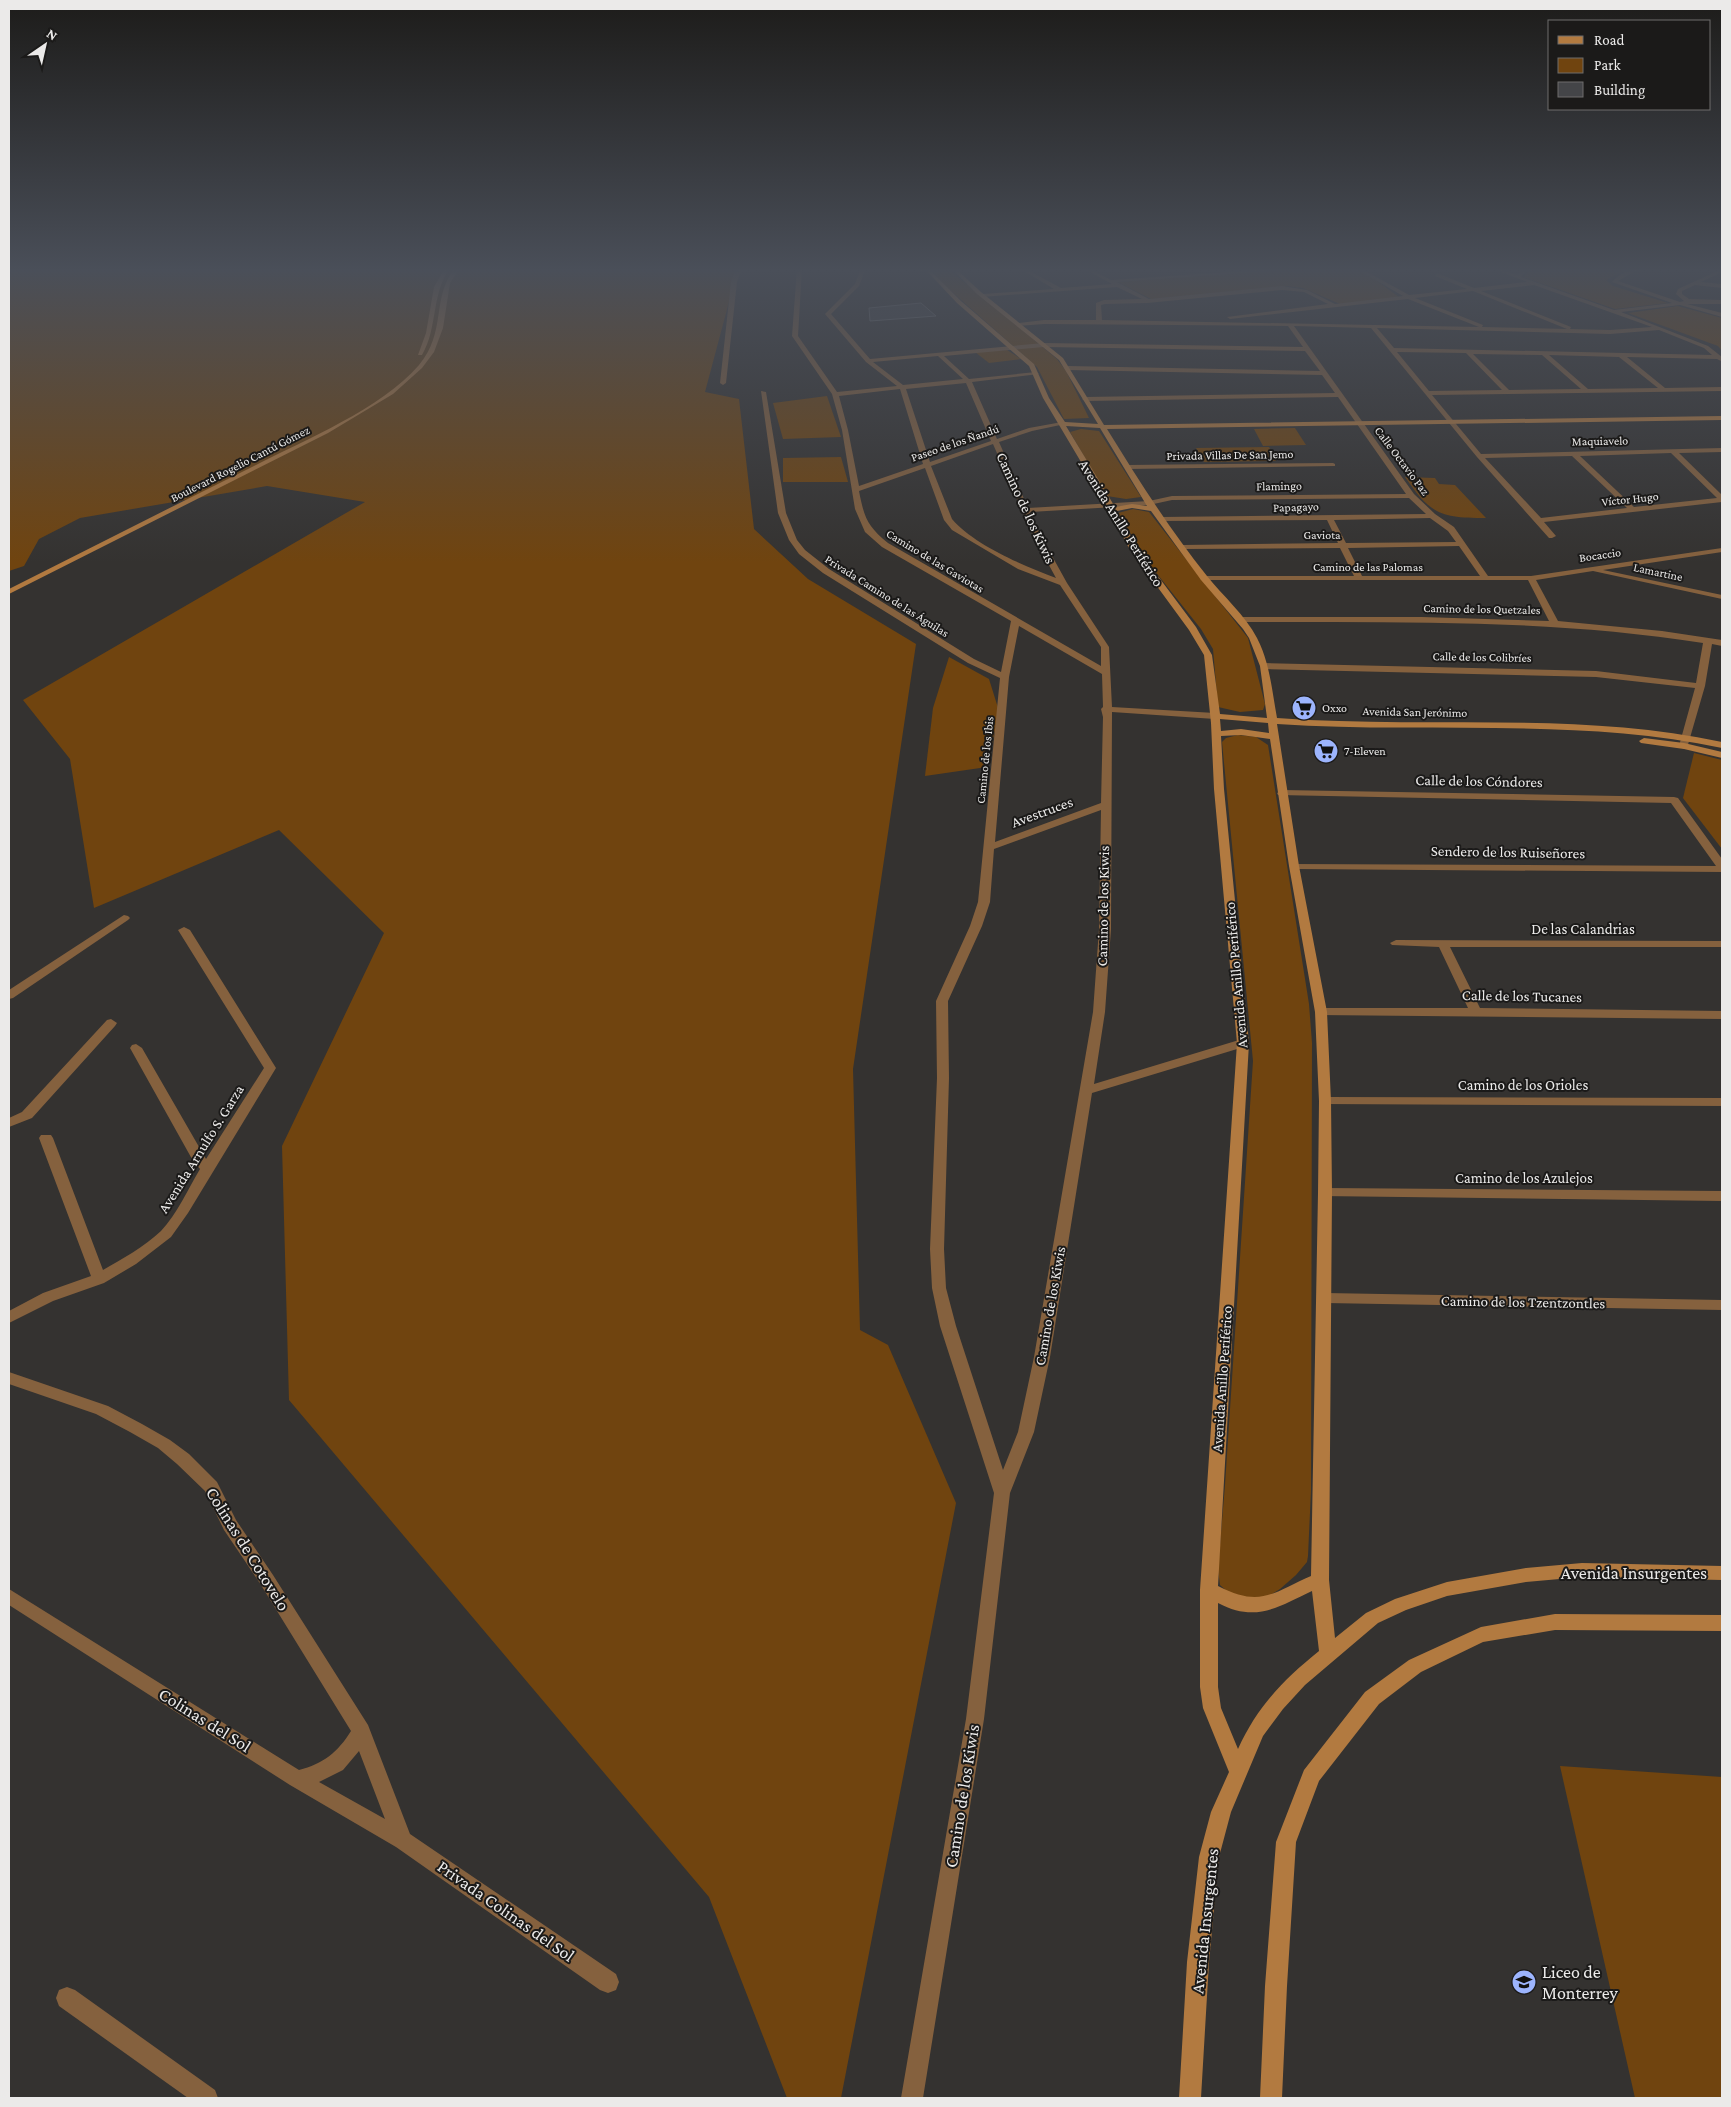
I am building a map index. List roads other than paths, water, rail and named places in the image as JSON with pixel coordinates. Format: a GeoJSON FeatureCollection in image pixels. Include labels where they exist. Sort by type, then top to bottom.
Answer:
{"type":"FeatureCollection","features":[{"type":"Feature","properties":{"kind":"street","name":"Boulevard Rogelio Cantú Gómez"},"geometry":{"type":"LineString","coordinates":[[9,592],[13,586],[326,425],[389,385],[408,366]]}},
{"type":"Feature","properties":{"kind":"street","name":"Boulevard Rogelio Cantú Gómez"},"geometry":{"type":"LineString","coordinates":[[13,586],[326,432],[363,412],[392,391],[420,366]]}},
{"type":"Feature","properties":{"kind":"street"},"geometry":{"type":"LineString","coordinates":[[724,383],[726,366]]}},
{"type":"Feature","properties":{"kind":"street","name":"Camino de las Gaviotas"},"geometry":{"type":"LineString","coordinates":[[816,366],[835,394],[845,430],[857,489],[859,509],[868,530],[885,545],[1015,622],[1105,672]]}},
{"type":"Feature","properties":{"kind":"street"},"geometry":{"type":"LineString","coordinates":[[875,366],[902,388],[948,520],[955,528],[1022,567],[1063,583]]}},
{"type":"Feature","properties":{"kind":"street","name":"Camino de los Kiwis"},"geometry":{"type":"LineString","coordinates":[[912,2098],[975,1719],[1002,1493],[1026,1432],[1042,1357],[1099,1012],[1105,929],[1106,647],[1063,583],[1037,536],[968,381],[952,366]]}},
{"type":"Feature","properties":{"kind":"street","name":"Avenida Anillo Periférico"},"geometry":{"type":"LineString","coordinates":[[1033,366],[1046,398],[1133,548],[1203,643],[1208,655],[1243,1043],[1209,1590],[1209,1687],[1212,1708],[1239,1774]]}},
{"type":"Feature","properties":{"kind":"street","name":"Calle Octavio Paz"},"geometry":{"type":"LineString","coordinates":[[1319,366],[1411,496],[1432,516],[1448,525],[1486,578]]}},
{"type":"Feature","properties":{"kind":"street"},"geometry":{"type":"LineString","coordinates":[[1405,366],[1453,422],[1479,456],[1552,536]]}},
{"type":"Feature","properties":{"kind":"street"},"geometry":{"type":"LineString","coordinates":[[1482,366],[1507,392]]}},
{"type":"Feature","properties":{"kind":"street"},"geometry":{"type":"LineString","coordinates":[[1558,366],[1587,391]]}},
{"type":"Feature","properties":{"kind":"street"},"geometry":{"type":"LineString","coordinates":[[1635,366],[1664,390]]}},
{"type":"Feature","properties":{"kind":"street"},"geometry":{"type":"LineString","coordinates":[[1324,373],[1068,368],[1149,504],[1204,578],[1241,619],[1253,638],[1264,666],[1294,866],[1321,1012],[1325,1193],[1320,1580],[1328,1654]]}},
{"type":"Feature","properties":{"kind":"street"},"geometry":{"type":"LineString","coordinates":[[835,394],[1036,374]]}},
{"type":"Feature","properties":{"kind":"street"},"geometry":{"type":"LineString","coordinates":[[1427,393],[1722,390]]}},
{"type":"Feature","properties":{"kind":"street","name":"Privada Camino de las Águilas"},"geometry":{"type":"LineString","coordinates":[[763,392],[782,513],[793,540],[802,552],[826,571],[971,661],[1004,677]]}},
{"type":"Feature","properties":{"kind":"street"},"geometry":{"type":"LineString","coordinates":[[1085,399],[1340,395]]}},
{"type":"Feature","properties":{"kind":"street"},"geometry":{"type":"LineString","coordinates":[[1063,425],[1102,427],[1722,418]]}},
{"type":"Feature","properties":{"kind":"street"},"geometry":{"type":"LineString","coordinates":[[1063,425],[1097,419]]}},
{"type":"Feature","properties":{"kind":"street","name":"Paseo de los Ñandú"},"geometry":{"type":"LineString","coordinates":[[857,489],[995,441],[1044,426],[1063,425]]}},
{"type":"Feature","properties":{"kind":"street","name":"Maquiavelo"},"geometry":{"type":"LineString","coordinates":[[1479,456],[1722,450]]}},
{"type":"Feature","properties":{"kind":"street"},"geometry":{"type":"LineString","coordinates":[[1673,451],[1722,499]]}},
{"type":"Feature","properties":{"kind":"street"},"geometry":{"type":"LineString","coordinates":[[1572,453],[1634,511]]}},
{"type":"Feature","properties":{"kind":"street","name":"Privada Villas De San Jemo"},"geometry":{"type":"LineString","coordinates":[[1126,467],[1333,465]]}},
{"type":"Feature","properties":{"kind":"street","name":"Flamingo"},"geometry":{"type":"LineString","coordinates":[[1149,504],[1172,498],[1411,496]]}},
{"type":"Feature","properties":{"kind":"street","name":"Víctor Hugo"},"geometry":{"type":"LineString","coordinates":[[1539,520],[1634,511],[1722,499]]}},
{"type":"Feature","properties":{"kind":"street"},"geometry":{"type":"LineString","coordinates":[[1109,505],[1126,502],[1149,504]]}},
{"type":"Feature","properties":{"kind":"street"},"geometry":{"type":"LineString","coordinates":[[1025,510],[1149,504]]}},
{"type":"Feature","properties":{"kind":"street","name":"Papagayo"},"geometry":{"type":"LineString","coordinates":[[1161,519],[1269,520],[1329,517],[1432,516]]}},
{"type":"Feature","properties":{"kind":"street"},"geometry":{"type":"LineString","coordinates":[[1329,517],[1359,578]]}},
{"type":"Feature","properties":{"kind":"street","name":"Gaviota"},"geometry":{"type":"LineString","coordinates":[[1182,547],[1462,544]]}},
{"type":"Feature","properties":{"kind":"street","name":"Bocaccio"},"geometry":{"type":"LineString","coordinates":[[1531,578],[1722,550]]}},
{"type":"Feature","properties":{"kind":"street","name":"Lamartine"},"geometry":{"type":"LineString","coordinates":[[1590,569],[1722,597]]}},
{"type":"Feature","properties":{"kind":"street","name":"Camino de las Palomas"},"geometry":{"type":"LineString","coordinates":[[1204,578],[1531,578]]}},
{"type":"Feature","properties":{"kind":"street"},"geometry":{"type":"LineString","coordinates":[[1531,578],[1554,622]]}},
{"type":"Feature","properties":{"kind":"street","name":"Camino de los Quetzales"},"geometry":{"type":"LineString","coordinates":[[1241,619],[1554,622],[1656,632],[1722,642]]}},
{"type":"Feature","properties":{"kind":"street","name":"Camino de los Ibis"},"geometry":{"type":"LineString","coordinates":[[984,902],[1004,677],[1015,622]]}},
{"type":"Feature","properties":{"kind":"street"},"geometry":{"type":"LineString","coordinates":[[1685,742],[1700,686],[1708,640]]}},
{"type":"Feature","properties":{"kind":"street","name":"Calle de los Colibríes"},"geometry":{"type":"LineString","coordinates":[[1264,666],[1548,671],[1596,674],[1700,686]]}},
{"type":"Feature","properties":{"kind":"street","name":"Avenida San Jerónimo"},"geometry":{"type":"LineString","coordinates":[[1107,713],[1273,726],[1549,734],[1722,745]]}},
{"type":"Feature","properties":{"kind":"street"},"geometry":{"type":"LineString","coordinates":[[1215,721],[1241,732],[1273,726]]}},
{"type":"Feature","properties":{"kind":"street","name":"Avenida San Jerónimo"},"geometry":{"type":"LineString","coordinates":[[1685,742],[1722,755]]}},
{"type":"Feature","properties":{"kind":"street","name":"Calle de los Cóndores"},"geometry":{"type":"LineString","coordinates":[[1282,793],[1674,800],[1722,868]]}},
{"type":"Feature","properties":{"kind":"street","name":"Avestruces"},"geometry":{"type":"LineString","coordinates":[[990,847],[1105,805]]}},
{"type":"Feature","properties":{"kind":"street","name":"Sendero de los Ruiseñores"},"geometry":{"type":"LineString","coordinates":[[1294,866],[1722,868]]}},
{"type":"Feature","properties":{"kind":"street","name":"Camino de los Kiwis"},"geometry":{"type":"LineString","coordinates":[[984,902],[976,926],[942,1001],[943,1078],[937,1249],[939,1288],[948,1326],[1002,1493]]}},
{"type":"Feature","properties":{"kind":"street"},"geometry":{"type":"LineString","coordinates":[[9,995],[124,918]]}},
{"type":"Feature","properties":{"kind":"street","name":"Avenida Arnulfo S. Garza"},"geometry":{"type":"LineString","coordinates":[[9,1318],[48,1297],[99,1279],[131,1260],[166,1234],[184,1210],[207,1168],[270,1068],[184,930]]}},
{"type":"Feature","properties":{"kind":"street","name":"De las Calandrias"},"geometry":{"type":"LineString","coordinates":[[1396,943],[1722,944]]}},
{"type":"Feature","properties":{"kind":"street"},"geometry":{"type":"LineString","coordinates":[[1443,943],[1476,1012]]}},
{"type":"Feature","properties":{"kind":"street","name":"Calle de los Tucanes"},"geometry":{"type":"LineString","coordinates":[[1321,1012],[1722,1015]]}},
{"type":"Feature","properties":{"kind":"street"},"geometry":{"type":"LineString","coordinates":[[9,1123],[27,1115],[111,1023]]}},
{"type":"Feature","properties":{"kind":"street"},"geometry":{"type":"LineString","coordinates":[[1086,1090],[1243,1043]]}},
{"type":"Feature","properties":{"kind":"street"},"geometry":{"type":"LineString","coordinates":[[136,1048],[199,1159],[207,1168]]}},
{"type":"Feature","properties":{"kind":"street","name":"Camino de los Orioles"},"geometry":{"type":"LineString","coordinates":[[1324,1102],[1722,1102]]}},
{"type":"Feature","properties":{"kind":"street"},"geometry":{"type":"LineString","coordinates":[[46,1138],[99,1279]]}},
{"type":"Feature","properties":{"kind":"street","name":"Camino de los Azulejos"},"geometry":{"type":"LineString","coordinates":[[1325,1193],[1722,1196]]}},
{"type":"Feature","properties":{"kind":"street","name":"Camino de los Tzentzontles"},"geometry":{"type":"LineString","coordinates":[[1324,1298],[1722,1306]]}},
{"type":"Feature","properties":{"kind":"street","name":"Colinas de Cotovelo"},"geometry":{"type":"LineString","coordinates":[[9,1378],[102,1410],[164,1444],[183,1459],[212,1487],[230,1525],[267,1580],[361,1731],[403,1840]]}},
{"type":"Feature","properties":{"kind":"street","name":"Avenida Insurgentes"},"geometry":{"type":"LineString","coordinates":[[1190,2098],[1198,1962],[1209,1857],[1221,1812],[1256,1732],[1276,1703],[1298,1679],[1372,1618],[1401,1604],[1446,1589],[1526,1575],[1582,1570],[1722,1573]]}},
{"type":"Feature","properties":{"kind":"street"},"geometry":{"type":"LineString","coordinates":[[1209,1590],[1226,1600],[1240,1605],[1265,1606],[1320,1580]]}},
{"type":"Feature","properties":{"kind":"street","name":"Colinas del Sol"},"geometry":{"type":"LineString","coordinates":[[9,1596],[297,1779],[403,1840]]}},
{"type":"Feature","properties":{"kind":"street"},"geometry":{"type":"LineString","coordinates":[[1271,2098],[1276,1986],[1286,1842],[1311,1776],[1372,1698],[1416,1666],[1481,1635],[1554,1622],[1722,1623]]}},
{"type":"Feature","properties":{"kind":"street"},"geometry":{"type":"LineString","coordinates":[[297,1779],[312,1776],[336,1764],[347,1755],[361,1731]]}},
{"type":"Feature","properties":{"kind":"street","name":"Privada Colinas del Sol"},"geometry":{"type":"LineString","coordinates":[[403,1840],[608,1982]]}},
{"type":"Feature","properties":{"kind":"street"},"geometry":{"type":"LineString","coordinates":[[67,1998],[207,2098]]}},
{"type":"Feature","properties":{"kind":"place","name":"Oxxo"},"geometry":{"type":"Point","coordinates":[1304,708]}},
{"type":"Feature","properties":{"kind":"place","name":"7-Eleven"},"geometry":{"type":"Point","coordinates":[1326,751]}},
{"type":"Feature","properties":{"kind":"place","name":"Liceo de Monterrey"},"geometry":{"type":"Point","coordinates":[1524,1982]}}]}
